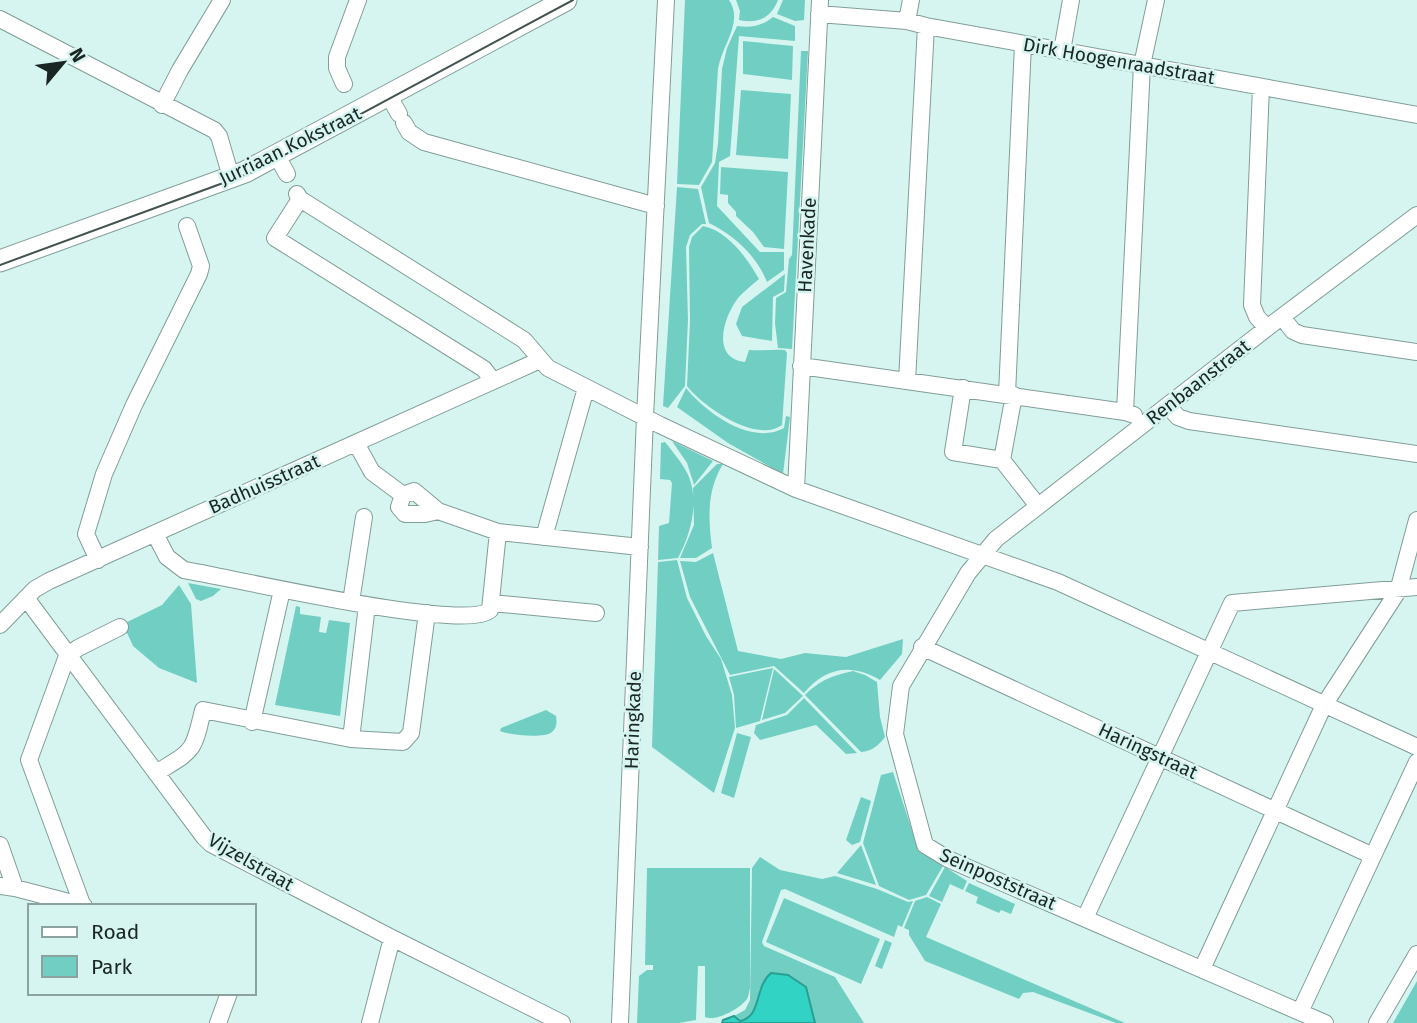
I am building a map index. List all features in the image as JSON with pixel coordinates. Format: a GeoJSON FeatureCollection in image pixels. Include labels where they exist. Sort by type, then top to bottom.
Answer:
{"type":"FeatureCollection","features":[{"type":"Feature","properties":{"kind":"main road","name":"Jurriaan Kokstraat"},"geometry":{"type":"LineString","coordinates":[[0,261],[182,213],[231,177],[282,165],[351,96],[397,111],[566,0]]}},
{"type":"Feature","properties":{"kind":"street"},"geometry":{"type":"LineString","coordinates":[[162,105],[222,0]]}},
{"type":"Feature","properties":{"kind":"street"},"geometry":{"type":"LineString","coordinates":[[351,96],[337,68],[337,57],[358,0]]}},
{"type":"Feature","properties":{"kind":"street","name":"Haringkade"},"geometry":{"type":"LineString","coordinates":[[620,1023],[639,547],[666,0]]}},
{"type":"Feature","properties":{"kind":"street"},"geometry":{"type":"LineString","coordinates":[[907,21],[911,0]]}},
{"type":"Feature","properties":{"kind":"street"},"geometry":{"type":"LineString","coordinates":[[1062,51],[1071,0]]}},
{"type":"Feature","properties":{"kind":"street"},"geometry":{"type":"LineString","coordinates":[[1125,412],[1142,65],[1156,0]]}},
{"type":"Feature","properties":{"kind":"street","name":"Dirk Hoogenraadstraat"},"geometry":{"type":"LineString","coordinates":[[820,7],[1417,115]]}},
{"type":"Feature","properties":{"kind":"street","name":"Havenkade"},"geometry":{"type":"LineString","coordinates":[[796,489],[820,7]]}},
{"type":"Feature","properties":{"kind":"street"},"geometry":{"type":"LineString","coordinates":[[0,19],[217,132],[231,177]]}},
{"type":"Feature","properties":{"kind":"street"},"geometry":{"type":"LineString","coordinates":[[907,381],[926,26]]}},
{"type":"Feature","properties":{"kind":"street"},"geometry":{"type":"LineString","coordinates":[[1002,460],[1011,395],[1023,44]]}},
{"type":"Feature","properties":{"kind":"street"},"geometry":{"type":"LineString","coordinates":[[1261,87],[1252,304],[1257,317],[1267,328]]}},
{"type":"Feature","properties":{"kind":"street"},"geometry":{"type":"LineString","coordinates":[[397,111],[409,132],[424,142],[656,206]]}},
{"type":"Feature","properties":{"kind":"street"},"geometry":{"type":"LineString","coordinates":[[493,381],[484,369],[275,238],[299,197],[524,340],[548,368],[645,418],[796,489],[1058,582],[1417,747]]}},
{"type":"Feature","properties":{"kind":"street"},"geometry":{"type":"LineString","coordinates":[[98,560],[88,540],[86,526],[104,474],[201,266],[182,213]]}},
{"type":"Feature","properties":{"kind":"street","name":"Renbaanstraat"},"geometry":{"type":"LineString","coordinates":[[984,554],[996,539],[1038,506],[1417,215]]}},
{"type":"Feature","properties":{"kind":"street"},"geometry":{"type":"LineString","coordinates":[[1282,317],[1293,331],[1302,335],[1417,352]]}},
{"type":"Feature","properties":{"kind":"street","name":"Badhuisstraat"},"geometry":{"type":"LineString","coordinates":[[0,625],[40,586],[540,360]]}},
{"type":"Feature","properties":{"kind":"street"},"geometry":{"type":"LineString","coordinates":[[801,366],[1125,412],[1144,424]]}},
{"type":"Feature","properties":{"kind":"street"},"geometry":{"type":"LineString","coordinates":[[544,537],[586,388]]}},
{"type":"Feature","properties":{"kind":"street"},"geometry":{"type":"LineString","coordinates":[[962,388],[953,452],[1002,460],[1038,506]]}},
{"type":"Feature","properties":{"kind":"street"},"geometry":{"type":"LineString","coordinates":[[1168,406],[1178,417],[1189,421],[1417,454]]}},
{"type":"Feature","properties":{"kind":"street"},"geometry":{"type":"LineString","coordinates":[[356,443],[372,472],[403,495],[400,507],[405,514],[438,512],[498,532],[639,547]]}},
{"type":"Feature","properties":{"kind":"street"},"geometry":{"type":"LineString","coordinates":[[351,602],[365,517]]}},
{"type":"Feature","properties":{"kind":"street"},"geometry":{"type":"LineString","coordinates":[[1202,970],[1324,705],[1398,591],[1417,520]]}},
{"type":"Feature","properties":{"kind":"street"},"geometry":{"type":"LineString","coordinates":[[155,534],[167,557],[184,570],[368,605],[427,613],[481,615],[490,610],[492,603],[498,532]]}},
{"type":"Feature","properties":{"kind":"street","name":"Seinpoststraat"},"geometry":{"type":"LineString","coordinates":[[984,554],[968,573],[901,686],[895,734],[925,845],[948,859],[1325,1023]]}},
{"type":"Feature","properties":{"kind":"street"},"geometry":{"type":"LineString","coordinates":[[1085,918],[1231,603],[1398,591],[1417,587]]}},
{"type":"Feature","properties":{"kind":"street"},"geometry":{"type":"LineString","coordinates":[[252,722],[282,590]]}},
{"type":"Feature","properties":{"kind":"street","name":"Vijzelstraat"},"geometry":{"type":"LineString","coordinates":[[26,598],[211,844],[562,1023]]}},
{"type":"Feature","properties":{"kind":"street"},"geometry":{"type":"LineString","coordinates":[[492,603],[596,613]]}},
{"type":"Feature","properties":{"kind":"street"},"geometry":{"type":"LineString","coordinates":[[351,739],[368,605]]}},
{"type":"Feature","properties":{"kind":"street"},"geometry":{"type":"LineString","coordinates":[[156,773],[194,746],[203,710],[252,722],[351,739],[403,742],[411,733],[427,613]]}},
{"type":"Feature","properties":{"kind":"street"},"geometry":{"type":"LineString","coordinates":[[83,904],[29,760],[68,656],[78,648],[120,628]]}},
{"type":"Feature","properties":{"kind":"street","name":"Haringstraat"},"geometry":{"type":"LineString","coordinates":[[922,647],[1373,856]]}},
{"type":"Feature","properties":{"kind":"street"},"geometry":{"type":"LineString","coordinates":[[1300,1012],[1417,762]]}},
{"type":"Feature","properties":{"kind":"street"},"geometry":{"type":"LineString","coordinates":[[0,845],[8,887],[79,904]]}},
{"type":"Feature","properties":{"kind":"street"},"geometry":{"type":"LineString","coordinates":[[370,1023],[392,938]]}},
{"type":"Feature","properties":{"kind":"street"},"geometry":{"type":"LineString","coordinates":[[1377,1023],[1417,954]]}},
{"type":"Feature","properties":{"kind":"street"},"geometry":{"type":"LineString","coordinates":[[218,1023],[228,995]]}},
{"type":"Feature","properties":{"kind":"green space"},"geometry":{"type":"Polygon","coordinates":[[[685,0],[729,0],[734,17],[731,34],[718,69],[712,162],[699,185],[677,184],[685,0]]]}},
{"type":"Feature","properties":{"kind":"green space"},"geometry":{"type":"Polygon","coordinates":[[[736,0],[778,0],[768,15],[752,21],[739,20],[740,11],[736,0]]]}},
{"type":"Feature","properties":{"kind":"green space"},"geometry":{"type":"Polygon","coordinates":[[[783,0],[805,0],[804,20],[795,21],[777,14],[783,0]]]}},
{"type":"Feature","properties":{"kind":"green space"},"geometry":{"type":"Polygon","coordinates":[[[773,17],[795,26],[795,41],[739,36],[730,156],[719,162],[717,206],[760,252],[784,252],[784,270],[767,282],[744,247],[709,223],[701,187],[715,163],[722,69],[727,48],[737,26],[756,26],[773,17]]]}},
{"type":"Feature","properties":{"kind":"green space"},"geometry":{"type":"Polygon","coordinates":[[[743,41],[793,46],[792,80],[743,74],[743,41]]]}},
{"type":"Feature","properties":{"kind":"green space"},"geometry":{"type":"Polygon","coordinates":[[[801,51],[808,51],[792,349],[778,348],[775,323],[776,298],[786,292],[789,259],[792,255],[801,51]]]}},
{"type":"Feature","properties":{"kind":"green space"},"geometry":{"type":"Polygon","coordinates":[[[741,90],[791,94],[788,159],[736,155],[741,90]]]}},
{"type":"Feature","properties":{"kind":"green space"},"geometry":{"type":"Polygon","coordinates":[[[721,167],[788,172],[784,249],[764,247],[736,216],[728,203],[728,195],[720,194],[721,167]]]}},
{"type":"Feature","properties":{"kind":"green space"},"geometry":{"type":"Polygon","coordinates":[[[677,187],[698,189],[706,224],[702,224],[690,235],[686,247],[688,320],[685,386],[668,408],[663,406],[677,187]]]}},
{"type":"Feature","properties":{"kind":"green space"},"geometry":{"type":"Polygon","coordinates":[[[703,226],[729,239],[743,254],[759,279],[738,298],[728,316],[723,336],[727,353],[734,359],[745,362],[749,350],[785,350],[787,353],[782,425],[771,430],[745,427],[731,421],[705,404],[687,386],[689,247],[692,237],[703,226]]]}},
{"type":"Feature","properties":{"kind":"green space"},"geometry":{"type":"Polygon","coordinates":[[[785,274],[784,291],[773,297],[772,341],[742,336],[736,324],[742,307],[785,274]]]}},
{"type":"Feature","properties":{"kind":"green space"},"geometry":{"type":"Polygon","coordinates":[[[686,388],[717,416],[744,430],[771,432],[784,428],[786,416],[790,417],[783,474],[728,443],[677,407],[686,388]]]}},
{"type":"Feature","properties":{"kind":"green space"},"geometry":{"type":"Polygon","coordinates":[[[672,441],[713,461],[694,485],[687,463],[672,441]]]}},
{"type":"Feature","properties":{"kind":"green space"},"geometry":{"type":"Polygon","coordinates":[[[665,442],[685,469],[694,502],[691,526],[678,558],[658,560],[659,526],[669,523],[672,483],[670,480],[660,479],[661,443],[665,442]]]}},
{"type":"Feature","properties":{"kind":"green space"},"geometry":{"type":"Polygon","coordinates":[[[717,464],[723,464],[711,494],[712,548],[696,558],[680,558],[694,525],[693,488],[717,464]]]}},
{"type":"Feature","properties":{"kind":"green space"},"geometry":{"type":"Polygon","coordinates":[[[713,553],[738,651],[781,659],[805,653],[846,657],[903,639],[902,654],[880,680],[859,671],[839,670],[821,678],[804,693],[774,666],[730,675],[690,597],[680,561],[696,562],[713,553]]]}},
{"type":"Feature","properties":{"kind":"green space"},"geometry":{"type":"Polygon","coordinates":[[[677,560],[687,598],[721,659],[732,695],[735,728],[714,793],[652,747],[658,562],[677,560]]]}},
{"type":"Feature","properties":{"kind":"green space"},"geometry":{"type":"Polygon","coordinates":[[[188,583],[221,589],[201,601],[196,599],[188,583]]]}},
{"type":"Feature","properties":{"kind":"green space"},"geometry":{"type":"Polygon","coordinates":[[[179,585],[191,604],[197,683],[159,668],[133,646],[123,624],[162,605],[179,585]]]}},
{"type":"Feature","properties":{"kind":"green space"},"geometry":{"type":"Polygon","coordinates":[[[296,606],[300,607],[300,614],[321,617],[319,632],[326,633],[329,620],[350,623],[340,716],[275,705],[296,606]]]}},
{"type":"Feature","properties":{"kind":"green space"},"geometry":{"type":"Polygon","coordinates":[[[773,668],[760,721],[736,728],[734,695],[729,677],[773,668]]]}},
{"type":"Feature","properties":{"kind":"green space"},"geometry":{"type":"Polygon","coordinates":[[[774,669],[803,696],[785,713],[762,720],[774,669]]]}},
{"type":"Feature","properties":{"kind":"green space"},"geometry":{"type":"Polygon","coordinates":[[[853,671],[877,682],[885,737],[874,748],[861,752],[805,695],[827,679],[853,671]]]}},
{"type":"Feature","properties":{"kind":"green space"},"geometry":{"type":"Polygon","coordinates":[[[804,698],[857,753],[846,754],[816,725],[760,740],[754,733],[756,725],[787,715],[804,698]]]}},
{"type":"Feature","properties":{"kind":"green space"},"geometry":{"type":"Polygon","coordinates":[[[546,710],[556,716],[555,729],[548,734],[526,736],[500,731],[501,728],[546,710]]]}},
{"type":"Feature","properties":{"kind":"green space"},"geometry":{"type":"Polygon","coordinates":[[[737,733],[751,737],[734,798],[721,793],[737,733]]]}},
{"type":"Feature","properties":{"kind":"green space"},"geometry":{"type":"Polygon","coordinates":[[[893,772],[918,849],[943,866],[926,895],[909,900],[879,886],[863,843],[881,775],[893,772]]]}},
{"type":"Feature","properties":{"kind":"green space"},"geometry":{"type":"Polygon","coordinates":[[[861,797],[871,801],[860,842],[852,845],[846,840],[861,797]]]}},
{"type":"Feature","properties":{"kind":"green space"},"geometry":{"type":"Polygon","coordinates":[[[861,845],[876,885],[837,873],[861,845]]]}},
{"type":"Feature","properties":{"kind":"green space"},"geometry":{"type":"Polygon","coordinates":[[[760,857],[780,870],[822,879],[835,876],[908,902],[913,901],[902,927],[898,925],[894,937],[785,889],[781,890],[762,942],[764,946],[835,977],[864,1023],[815,1023],[803,989],[788,975],[760,989],[749,1017],[740,1021],[734,1016],[745,1010],[750,1000],[752,868],[760,857]]]}},
{"type":"Feature","properties":{"kind":"green space"},"geometry":{"type":"Polygon","coordinates":[[[945,867],[967,881],[963,890],[950,884],[942,902],[929,896],[945,867]]]}},
{"type":"Feature","properties":{"kind":"green space"},"geometry":{"type":"Polygon","coordinates":[[[647,868],[750,868],[750,988],[744,1003],[721,1016],[705,1017],[705,966],[698,966],[696,1020],[679,1023],[637,1023],[639,976],[647,970],[653,970],[653,965],[645,965],[647,868]]]}},
{"type":"Feature","properties":{"kind":"green space"},"geometry":{"type":"Polygon","coordinates":[[[969,883],[1015,904],[1011,914],[1001,910],[999,913],[976,903],[978,897],[965,891],[969,883]]]}},
{"type":"Feature","properties":{"kind":"green space"},"geometry":{"type":"Polygon","coordinates":[[[927,897],[941,904],[926,937],[1125,1023],[1116,1023],[1033,992],[1023,993],[1019,999],[925,961],[909,935],[909,930],[904,928],[915,901],[927,897]]]}},
{"type":"Feature","properties":{"kind":"green space"},"geometry":{"type":"Polygon","coordinates":[[[784,898],[880,939],[861,984],[766,942],[784,898]]]}},
{"type":"Feature","properties":{"kind":"green space"},"geometry":{"type":"Polygon","coordinates":[[[885,940],[892,943],[882,969],[875,966],[885,940]]]}},
{"type":"Feature","properties":{"kind":"green space"},"geometry":{"type":"Polygon","coordinates":[[[1417,981],[1417,1023],[1393,1023],[1417,981]]]}},
{"type":"Feature","properties":{"kind":"shaded area"},"geometry":{"type":"Polygon","coordinates":[[[771,973],[788,975],[806,987],[815,1023],[722,1023],[734,1016],[740,1021],[752,1014],[762,986],[771,973]]]}},
{"type":"Feature","properties":{"kind":"tram line"},"geometry":{"type":"LineString","coordinates":[[0,265],[253,172],[573,0]]}}]}
